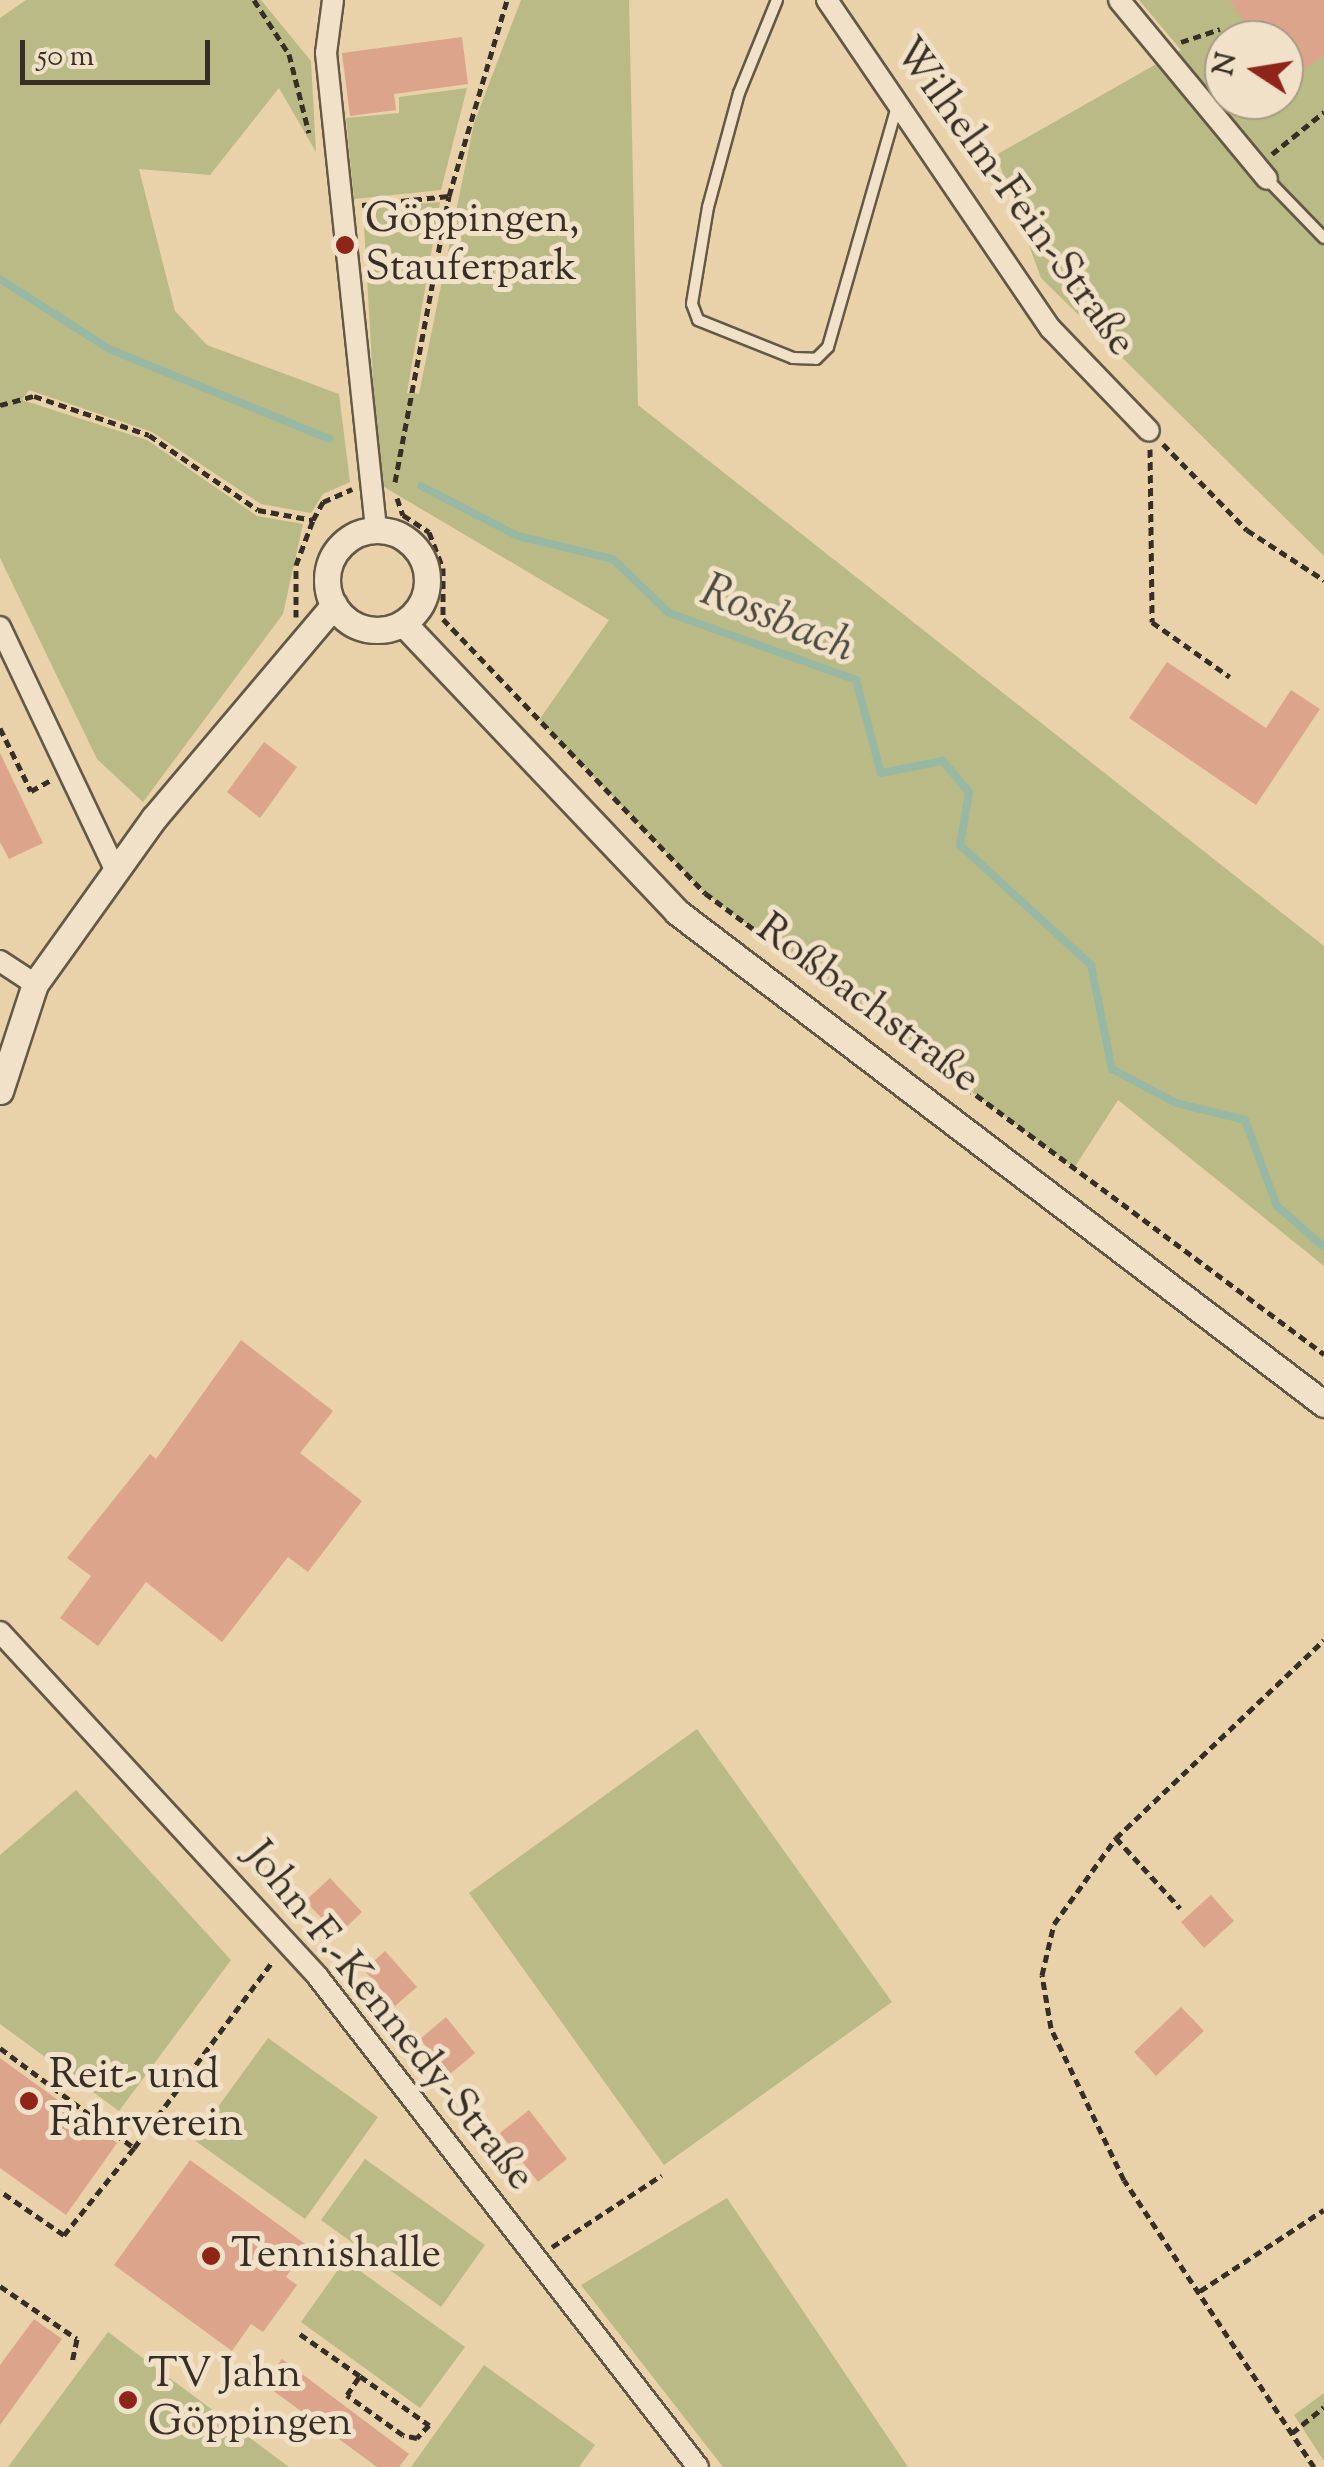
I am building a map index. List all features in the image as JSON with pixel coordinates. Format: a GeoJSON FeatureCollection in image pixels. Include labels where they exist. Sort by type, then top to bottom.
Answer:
{"type":"FeatureCollection","features":[{"type":"Feature","properties":{"kind":"street"},"geometry":{"type":"LineString","coordinates":[[314,0],[330,10],[344,207],[376,530]]}},
{"type":"Feature","properties":{"kind":"street","name":"Wilhelm-Fein-Straße"},"geometry":{"type":"LineString","coordinates":[[827,0],[896,110],[1050,329],[1149,431]]}},
{"type":"Feature","properties":{"kind":"street"},"geometry":{"type":"LineString","coordinates":[[1119,0],[1262,174]]}},
{"type":"Feature","properties":{"kind":"street"},"geometry":{"type":"LineString","coordinates":[[0,1091],[35,984],[116,872],[306,631],[334,605],[334,555],[376,530],[407,540],[425,566],[424,598],[403,623],[357,626],[334,605]]}},
{"type":"Feature","properties":{"kind":"street","name":"Roßbachstraße"},"geometry":{"type":"LineString","coordinates":[[403,623],[677,912],[1324,1404]]}},
{"type":"Feature","properties":{"kind":"street"},"geometry":{"type":"LineString","coordinates":[[0,627],[116,872]]}},
{"type":"Feature","properties":{"kind":"street"},"geometry":{"type":"LineString","coordinates":[[0,962],[35,984]]}},
{"type":"Feature","properties":{"kind":"street","name":"John-F.-Kennedy-Straße"},"geometry":{"type":"LineString","coordinates":[[0,1632],[287,1942],[698,2467]]}},
{"type":"Feature","properties":{"kind":"lane"},"geometry":{"type":"LineString","coordinates":[[777,0],[738,93],[708,207],[692,304],[698,320],[793,358],[816,359],[828,348],[896,110]]}},
{"type":"Feature","properties":{"kind":"lane"},"geometry":{"type":"LineString","coordinates":[[1262,174],[1324,238]]}},
{"type":"Feature","properties":{"kind":"path"},"geometry":{"type":"LineString","coordinates":[[507,0],[449,196],[394,490],[403,515],[429,532],[443,568],[443,619],[705,893],[1324,1354]]}},
{"type":"Feature","properties":{"kind":"path"},"geometry":{"type":"LineString","coordinates":[[1166,47],[1204,34]]}},
{"type":"Feature","properties":{"kind":"path"},"geometry":{"type":"LineString","coordinates":[[1262,174],[1324,112]]}},
{"type":"Feature","properties":{"kind":"path"},"geometry":{"type":"LineString","coordinates":[[344,207],[449,196]]}},
{"type":"Feature","properties":{"kind":"path"},"geometry":{"type":"LineString","coordinates":[[0,404],[34,396],[149,435],[258,510],[312,520]]}},
{"type":"Feature","properties":{"kind":"path"},"geometry":{"type":"LineString","coordinates":[[1149,431],[1247,530],[1324,580]]}},
{"type":"Feature","properties":{"kind":"path"},"geometry":{"type":"LineString","coordinates":[[1149,431],[1152,622],[1230,678]]}},
{"type":"Feature","properties":{"kind":"path"},"geometry":{"type":"LineString","coordinates":[[306,631],[292,593],[312,520],[346,489],[394,490]]}},
{"type":"Feature","properties":{"kind":"path"},"geometry":{"type":"LineString","coordinates":[[0,728],[31,791]]}},
{"type":"Feature","properties":{"kind":"path"},"geometry":{"type":"LineString","coordinates":[[1314,2467],[1124,2180],[1050,2028],[1042,1975],[1054,1924],[1116,1838],[1324,1640]]}},
{"type":"Feature","properties":{"kind":"path"},"geometry":{"type":"LineString","coordinates":[[1116,1838],[1180,1908]]}},
{"type":"Feature","properties":{"kind":"path"},"geometry":{"type":"LineString","coordinates":[[0,2191],[64,2235],[134,2148],[287,1942]]}},
{"type":"Feature","properties":{"kind":"path"},"geometry":{"type":"LineString","coordinates":[[0,2048],[134,2148]]}},
{"type":"Feature","properties":{"kind":"path"},"geometry":{"type":"LineString","coordinates":[[536,2258],[662,2175]]}},
{"type":"Feature","properties":{"kind":"path"},"geometry":{"type":"LineString","coordinates":[[1200,2292],[1324,2210]]}},
{"type":"Feature","properties":{"kind":"path"},"geometry":{"type":"LineString","coordinates":[[0,2286],[78,2339],[72,2362]]}},
{"type":"Feature","properties":{"kind":"path"},"geometry":{"type":"LineString","coordinates":[[300,2334],[360,2376],[429,2425],[417,2438],[402,2435],[347,2394],[360,2376]]}},
{"type":"Feature","properties":{"kind":"path"},"geometry":{"type":"LineString","coordinates":[[1292,2432],[1324,2407]]}},
{"type":"Feature","properties":{"kind":"green space"},"geometry":{"type":"Polygon","coordinates":[[[26,0],[261,0],[311,61],[316,152],[279,88],[210,175],[139,169],[175,311],[207,345],[339,394],[350,482],[323,494],[311,513],[261,504],[152,432],[29,390],[22,400],[147,440],[257,516],[303,524],[283,614],[143,802],[97,759],[0,558],[0,18],[26,0]]]}},
{"type":"Feature","properties":{"kind":"green space"},"geometry":{"type":"Polygon","coordinates":[[[521,0],[629,0],[638,405],[1324,946],[1324,1266],[1118,1100],[1074,1168],[705,893],[539,720],[609,620],[379,484],[363,209],[440,202],[407,393],[419,394],[474,123],[521,0]]]}},
{"type":"Feature","properties":{"kind":"green space"},"geometry":{"type":"Polygon","coordinates":[[[1139,0],[1324,0],[1324,556],[1041,278],[996,155],[1181,50],[1139,0]]]}},
{"type":"Feature","properties":{"kind":"green space"},"geometry":{"type":"Polygon","coordinates":[[[467,88],[441,190],[354,199],[346,118],[399,113],[399,97],[467,88]]]}},
{"type":"Feature","properties":{"kind":"green space"},"geometry":{"type":"Polygon","coordinates":[[[697,1729],[892,2002],[664,2165],[469,1893],[697,1729]]]}},
{"type":"Feature","properties":{"kind":"green space"},"geometry":{"type":"Polygon","coordinates":[[[76,1790],[231,1960],[119,2111],[0,2024],[0,1855],[76,1790]]]}},
{"type":"Feature","properties":{"kind":"green space"},"geometry":{"type":"Polygon","coordinates":[[[268,2038],[378,2117],[305,2219],[194,2140],[268,2038]]]}},
{"type":"Feature","properties":{"kind":"green space"},"geometry":{"type":"Polygon","coordinates":[[[365,2159],[485,2245],[441,2307],[321,2220],[365,2159]]]}},
{"type":"Feature","properties":{"kind":"green space"},"geometry":{"type":"Polygon","coordinates":[[[727,2198],[908,2467],[723,2467],[581,2285],[727,2198]]]}},
{"type":"Feature","properties":{"kind":"green space"},"geometry":{"type":"Polygon","coordinates":[[[345,2260],[465,2347],[420,2408],[301,2322],[345,2260]]]}},
{"type":"Feature","properties":{"kind":"green space","name":"TV Jahn Göppingen"},"geometry":{"type":"Polygon","coordinates":[[[108,2332],[289,2467],[8,2467],[108,2332]]]}},
{"type":"Feature","properties":{"kind":"green space"},"geometry":{"type":"Polygon","coordinates":[[[484,2365],[595,2445],[579,2467],[411,2467],[484,2365]]]}},
{"type":"Feature","properties":{"kind":"green space"},"geometry":{"type":"Polygon","coordinates":[[[1324,2393],[1324,2461],[1294,2415],[1324,2393]]]}},
{"type":"Feature","properties":{"kind":"building"},"geometry":{"type":"Polygon","coordinates":[[[1230,0],[1324,0],[1324,56],[1304,69],[1304,20],[1243,20],[1230,0]]]}},
{"type":"Feature","properties":{"kind":"building"},"geometry":{"type":"Polygon","coordinates":[[[462,37],[468,84],[394,94],[396,110],[350,116],[342,53],[462,37]]]}},
{"type":"Feature","properties":{"kind":"building"},"geometry":{"type":"Polygon","coordinates":[[[1167,662],[1266,728],[1291,690],[1320,709],[1256,805],[1129,718],[1167,662]]]}},
{"type":"Feature","properties":{"kind":"building"},"geometry":{"type":"Polygon","coordinates":[[[264,742],[297,767],[260,818],[227,792],[264,742]]]}},
{"type":"Feature","properties":{"kind":"building"},"geometry":{"type":"Polygon","coordinates":[[[0,753],[43,843],[9,859],[0,842],[0,753]]]}},
{"type":"Feature","properties":{"kind":"building"},"geometry":{"type":"Polygon","coordinates":[[[241,1340],[333,1411],[300,1453],[362,1501],[308,1572],[288,1557],[222,1642],[146,1582],[98,1646],[60,1618],[91,1576],[67,1558],[150,1454],[156,1459],[241,1340]]]}},
{"type":"Feature","properties":{"kind":"building"},"geometry":{"type":"Polygon","coordinates":[[[330,1878],[362,1912],[338,1935],[305,1901],[330,1878]]]}},
{"type":"Feature","properties":{"kind":"building"},"geometry":{"type":"Polygon","coordinates":[[[1211,1895],[1234,1921],[1204,1948],[1181,1922],[1211,1895]]]}},
{"type":"Feature","properties":{"kind":"building"},"geometry":{"type":"Polygon","coordinates":[[[385,1951],[417,1987],[395,2006],[364,1970],[385,1951]]]}},
{"type":"Feature","properties":{"kind":"building"},"geometry":{"type":"Polygon","coordinates":[[[1181,2007],[1204,2031],[1156,2076],[1134,2052],[1181,2007]]]}},
{"type":"Feature","properties":{"kind":"building"},"geometry":{"type":"Polygon","coordinates":[[[446,2017],[475,2053],[449,2075],[420,2039],[446,2017]]]}},
{"type":"Feature","properties":{"kind":"building","name":"Reit- und Fahrverein"},"geometry":{"type":"Polygon","coordinates":[[[0,2058],[117,2143],[66,2215],[0,2168],[0,2058]]]}},
{"type":"Feature","properties":{"kind":"building"},"geometry":{"type":"Polygon","coordinates":[[[529,2110],[567,2159],[538,2182],[500,2133],[529,2110]]]}},
{"type":"Feature","properties":{"kind":"building","name":"Tennishalle"},"geometry":{"type":"Polygon","coordinates":[[[190,2160],[308,2246],[286,2277],[297,2285],[263,2332],[251,2324],[232,2351],[114,2265],[190,2160]]]}},
{"type":"Feature","properties":{"kind":"building"},"geometry":{"type":"Polygon","coordinates":[[[34,2319],[62,2339],[0,2425],[0,2365],[34,2319]]]}},
{"type":"Feature","properties":{"kind":"building"},"geometry":{"type":"Polygon","coordinates":[[[282,2359],[409,2454],[399,2467],[377,2467],[264,2384],[282,2359]]]}},
{"type":"Feature","properties":{"kind":"waterway","name":"Rossbach"},"geometry":{"type":"LineString","coordinates":[[0,279],[109,349],[329,439]]}},
{"type":"Feature","properties":{"kind":"waterway","name":"Rossbach"},"geometry":{"type":"LineString","coordinates":[[421,486],[518,536],[613,559],[669,613],[856,680],[881,773],[943,761],[969,792],[960,845],[1091,965],[1112,1069],[1176,1103],[1245,1120],[1277,1206],[1324,1247]]}},
{"type":"Feature","properties":{"kind":"place","name":"Göppingen, Stauferpark"},"geometry":{"type":"Point","coordinates":[345,245]}},
{"type":"Feature","properties":{"kind":"place","name":"Reit- und Fahrverein"},"geometry":{"type":"Point","coordinates":[29,2101]}},
{"type":"Feature","properties":{"kind":"place","name":"Tennishalle"},"geometry":{"type":"Point","coordinates":[211,2256]}},
{"type":"Feature","properties":{"kind":"place","name":"TV Jahn Göppingen"},"geometry":{"type":"Point","coordinates":[128,2400]}}]}
